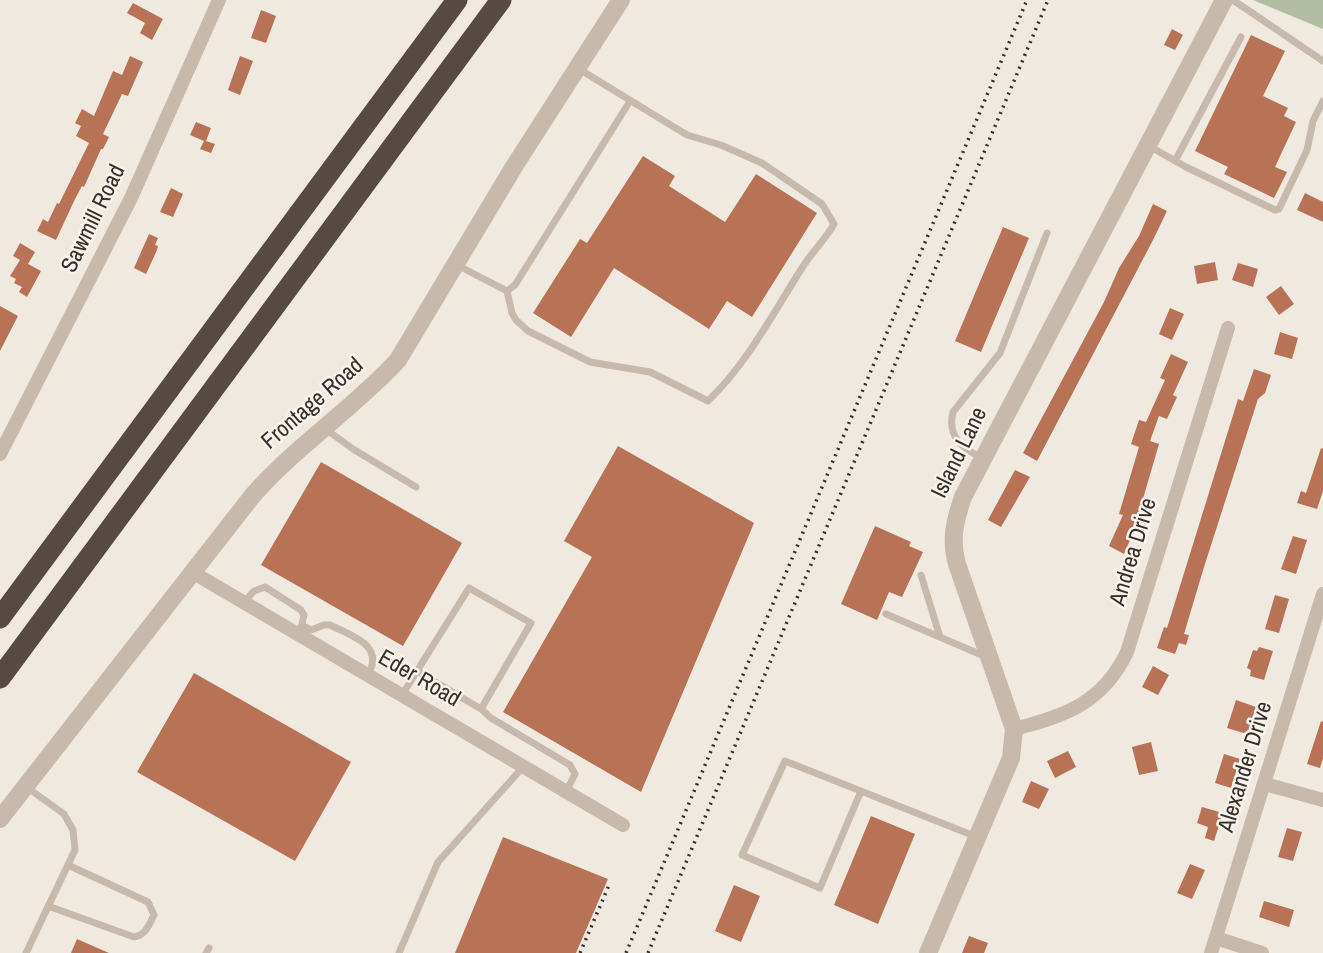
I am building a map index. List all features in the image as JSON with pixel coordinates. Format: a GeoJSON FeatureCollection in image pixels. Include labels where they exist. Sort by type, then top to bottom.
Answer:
{"type":"FeatureCollection","features":[{"type":"Feature","properties":{"kind":"highway"},"geometry":{"type":"LineString","coordinates":[[0,618],[457,0]]}},
{"type":"Feature","properties":{"kind":"highway"},"geometry":{"type":"LineString","coordinates":[[0,678],[501,0]]}},
{"type":"Feature","properties":{"kind":"street","name":"Sawmill Road"},"geometry":{"type":"LineString","coordinates":[[0,454],[131,198],[219,0]]}},
{"type":"Feature","properties":{"kind":"street","name":"Frontage Road"},"geometry":{"type":"LineString","coordinates":[[0,819],[222,532],[277,468],[379,380],[398,360],[515,165],[621,0]]}},
{"type":"Feature","properties":{"kind":"street","name":"Island Lane"},"geometry":{"type":"LineString","coordinates":[[928,953],[1011,758],[1014,729],[957,564],[953,543],[955,520],[962,497],[1224,0]]}},
{"type":"Feature","properties":{"kind":"street","name":"Andrea Drive"},"geometry":{"type":"LineString","coordinates":[[1014,729],[1044,721],[1087,702],[1100,692],[1119,668],[1127,652],[1228,328]]}},
{"type":"Feature","properties":{"kind":"street","name":"Eder Road"},"geometry":{"type":"LineString","coordinates":[[192,572],[244,603],[300,630],[368,676],[622,825]]}},
{"type":"Feature","properties":{"kind":"street","name":"Alexander Drive"},"geometry":{"type":"LineString","coordinates":[[1214,946],[1322,603]]}},
{"type":"Feature","properties":{"kind":"street"},"geometry":{"type":"LineString","coordinates":[[1265,784],[1323,800]]}},
{"type":"Feature","properties":{"kind":"street"},"geometry":{"type":"LineString","coordinates":[[1214,946],[1262,953]]}},
{"type":"Feature","properties":{"kind":"lane"},"geometry":{"type":"LineString","coordinates":[[1233,0],[1323,61]]}},
{"type":"Feature","properties":{"kind":"lane"},"geometry":{"type":"LineString","coordinates":[[1175,161],[1241,37]]}},
{"type":"Feature","properties":{"kind":"lane"},"geometry":{"type":"LineString","coordinates":[[455,264],[507,291],[512,313],[528,331],[590,362],[650,372],[708,401],[745,356],[807,260],[823,242],[834,224],[822,204],[762,163],[721,145],[687,135],[578,69]]}},
{"type":"Feature","properties":{"kind":"lane"},"geometry":{"type":"LineString","coordinates":[[507,291],[515,285],[630,101]]}},
{"type":"Feature","properties":{"kind":"lane"},"geometry":{"type":"LineString","coordinates":[[1148,145],[1275,210],[1279,209],[1307,150],[1312,121],[1323,101]]}},
{"type":"Feature","properties":{"kind":"lane"},"geometry":{"type":"LineString","coordinates":[[983,458],[959,445],[952,430],[953,412],[1000,353],[1046,233]]}},
{"type":"Feature","properties":{"kind":"lane"},"geometry":{"type":"LineString","coordinates":[[324,428],[416,487]]}},
{"type":"Feature","properties":{"kind":"lane"},"geometry":{"type":"LineString","coordinates":[[921,575],[940,636]]}},
{"type":"Feature","properties":{"kind":"lane"},"geometry":{"type":"LineString","coordinates":[[244,603],[254,591],[264,587],[301,610],[304,615],[300,630],[330,625],[368,647],[373,653],[374,661],[368,676]]}},
{"type":"Feature","properties":{"kind":"lane"},"geometry":{"type":"LineString","coordinates":[[401,695],[469,589],[531,623],[481,709]]}},
{"type":"Feature","properties":{"kind":"lane"},"geometry":{"type":"LineString","coordinates":[[886,614],[988,657]]}},
{"type":"Feature","properties":{"kind":"lane"},"geometry":{"type":"LineString","coordinates":[[417,671],[570,765],[575,774],[566,792]]}},
{"type":"Feature","properties":{"kind":"lane"},"geometry":{"type":"LineString","coordinates":[[861,791],[820,888],[742,855],[785,761],[861,791],[977,837]]}},
{"type":"Feature","properties":{"kind":"lane"},"geometry":{"type":"LineString","coordinates":[[399,953],[438,862],[523,766]]}},
{"type":"Feature","properties":{"kind":"lane"},"geometry":{"type":"LineString","coordinates":[[25,786],[64,814],[73,830],[75,850],[26,953]]}},
{"type":"Feature","properties":{"kind":"lane"},"geometry":{"type":"LineString","coordinates":[[48,906],[134,937],[141,936],[154,915],[148,902],[68,866]]}},
{"type":"Feature","properties":{"kind":"green space"},"geometry":{"type":"Polygon","coordinates":[[[1253,0],[1323,0],[1323,29],[1253,0]]]}},
{"type":"Feature","properties":{"kind":"building"},"geometry":{"type":"Polygon","coordinates":[[[133,3],[163,19],[152,40],[140,33],[145,23],[127,13],[133,3]]]}},
{"type":"Feature","properties":{"kind":"building"},"geometry":{"type":"Polygon","coordinates":[[[261,10],[276,16],[266,43],[251,38],[261,10]]]}},
{"type":"Feature","properties":{"kind":"building"},"geometry":{"type":"Polygon","coordinates":[[[1172,29],[1183,35],[1175,50],[1164,45],[1172,29]]]}},
{"type":"Feature","properties":{"kind":"building"},"geometry":{"type":"Polygon","coordinates":[[[1251,35],[1285,51],[1263,96],[1288,108],[1284,116],[1296,122],[1275,167],[1287,172],[1274,198],[1224,174],[1228,167],[1195,151],[1251,35]]]}},
{"type":"Feature","properties":{"kind":"building"},"geometry":{"type":"Polygon","coordinates":[[[130,56],[143,62],[128,96],[122,94],[103,134],[109,137],[56,240],[37,231],[43,219],[48,222],[57,203],[59,204],[89,143],[76,136],[81,126],[75,123],[82,109],[94,116],[113,71],[122,75],[130,56]]]}},
{"type":"Feature","properties":{"kind":"building"},"geometry":{"type":"Polygon","coordinates":[[[240,56],[253,61],[240,95],[228,90],[240,56]]]}},
{"type":"Feature","properties":{"kind":"building"},"geometry":{"type":"Polygon","coordinates":[[[196,122],[211,128],[206,141],[215,144],[211,153],[200,149],[204,141],[190,135],[196,122]]]}},
{"type":"Feature","properties":{"kind":"building"},"geometry":{"type":"Polygon","coordinates":[[[643,156],[675,176],[669,186],[725,222],[756,174],[817,213],[752,317],[727,301],[709,329],[614,268],[571,337],[533,313],[580,239],[587,243],[643,156]]]}},
{"type":"Feature","properties":{"kind":"building"},"geometry":{"type":"Polygon","coordinates":[[[171,188],[183,194],[173,217],[160,212],[171,188]]]}},
{"type":"Feature","properties":{"kind":"building"},"geometry":{"type":"Polygon","coordinates":[[[1305,193],[1323,202],[1323,222],[1297,210],[1305,193]]]}},
{"type":"Feature","properties":{"kind":"building"},"geometry":{"type":"Polygon","coordinates":[[[1153,204],[1167,211],[1037,461],[1023,453],[1104,302],[1119,268],[1139,236],[1153,204]]]}},
{"type":"Feature","properties":{"kind":"building"},"geometry":{"type":"Polygon","coordinates":[[[1003,227],[1029,238],[981,352],[955,341],[1003,227]]]}},
{"type":"Feature","properties":{"kind":"building"},"geometry":{"type":"Polygon","coordinates":[[[149,234],[158,238],[155,245],[158,246],[146,274],[134,268],[149,234]]]}},
{"type":"Feature","properties":{"kind":"building"},"geometry":{"type":"Polygon","coordinates":[[[20,243],[35,252],[28,264],[41,271],[27,297],[19,292],[22,287],[14,283],[16,279],[10,276],[20,260],[13,256],[20,243]]]}},
{"type":"Feature","properties":{"kind":"building"},"geometry":{"type":"Polygon","coordinates":[[[1215,262],[1218,280],[1197,284],[1194,266],[1215,262]]]}},
{"type":"Feature","properties":{"kind":"building"},"geometry":{"type":"Polygon","coordinates":[[[1238,263],[1258,269],[1253,287],[1232,280],[1238,263]]]}},
{"type":"Feature","properties":{"kind":"building"},"geometry":{"type":"Polygon","coordinates":[[[1281,286],[1294,304],[1279,315],[1266,297],[1281,286]]]}},
{"type":"Feature","properties":{"kind":"building"},"geometry":{"type":"Polygon","coordinates":[[[0,306],[18,316],[0,351],[0,306]]]}},
{"type":"Feature","properties":{"kind":"building"},"geometry":{"type":"Polygon","coordinates":[[[1170,308],[1184,314],[1172,340],[1159,334],[1170,308]]]}},
{"type":"Feature","properties":{"kind":"building"},"geometry":{"type":"Polygon","coordinates":[[[1280,332],[1298,338],[1292,359],[1274,354],[1280,332]]]}},
{"type":"Feature","properties":{"kind":"building"},"geometry":{"type":"Polygon","coordinates":[[[1171,354],[1188,362],[1173,395],[1177,397],[1167,419],[1159,416],[1150,441],[1159,444],[1133,533],[1124,554],[1109,546],[1123,515],[1119,514],[1139,447],[1131,444],[1139,420],[1146,422],[1165,380],[1160,378],[1171,354]]]}},
{"type":"Feature","properties":{"kind":"building"},"geometry":{"type":"Polygon","coordinates":[[[1254,369],[1271,375],[1265,393],[1258,399],[1204,567],[1184,634],[1189,635],[1186,645],[1179,643],[1175,654],[1157,648],[1164,627],[1167,628],[1238,399],[1243,401],[1254,369]]]}},
{"type":"Feature","properties":{"kind":"building"},"geometry":{"type":"Polygon","coordinates":[[[618,446],[754,523],[641,792],[503,712],[592,557],[564,541],[618,446]]]}},
{"type":"Feature","properties":{"kind":"building"},"geometry":{"type":"Polygon","coordinates":[[[1321,448],[1323,491],[1317,509],[1297,503],[1301,491],[1306,493],[1321,448]]]}},
{"type":"Feature","properties":{"kind":"building"},"geometry":{"type":"Polygon","coordinates":[[[321,462],[462,543],[403,646],[261,565],[321,462]]]}},
{"type":"Feature","properties":{"kind":"building"},"geometry":{"type":"Polygon","coordinates":[[[1015,470],[1030,477],[1001,527],[988,520],[1015,470]]]}},
{"type":"Feature","properties":{"kind":"building"},"geometry":{"type":"Polygon","coordinates":[[[875,526],[911,542],[909,546],[923,552],[902,597],[889,592],[877,620],[841,604],[875,526]]]}},
{"type":"Feature","properties":{"kind":"building"},"geometry":{"type":"Polygon","coordinates":[[[1293,536],[1307,540],[1296,574],[1281,569],[1293,536]]]}},
{"type":"Feature","properties":{"kind":"building"},"geometry":{"type":"Polygon","coordinates":[[[1275,595],[1289,599],[1279,633],[1265,629],[1275,595]]]}},
{"type":"Feature","properties":{"kind":"building"},"geometry":{"type":"Polygon","coordinates":[[[1259,647],[1273,651],[1264,680],[1250,676],[1251,670],[1247,668],[1253,650],[1257,651],[1259,647]]]}},
{"type":"Feature","properties":{"kind":"building"},"geometry":{"type":"Polygon","coordinates":[[[1153,666],[1169,675],[1158,695],[1142,687],[1153,666]]]}},
{"type":"Feature","properties":{"kind":"building"},"geometry":{"type":"Polygon","coordinates":[[[194,673],[351,762],[295,861],[137,772],[194,673]]]}},
{"type":"Feature","properties":{"kind":"building"},"geometry":{"type":"Polygon","coordinates":[[[1236,700],[1256,707],[1247,734],[1227,728],[1236,700]]]}},
{"type":"Feature","properties":{"kind":"building"},"geometry":{"type":"Polygon","coordinates":[[[1321,721],[1323,758],[1320,768],[1307,764],[1321,721]]]}},
{"type":"Feature","properties":{"kind":"building"},"geometry":{"type":"Polygon","coordinates":[[[1151,742],[1158,771],[1139,775],[1132,747],[1151,742]]]}},
{"type":"Feature","properties":{"kind":"building"},"geometry":{"type":"Polygon","coordinates":[[[1068,751],[1076,767],[1055,778],[1047,761],[1068,751]]]}},
{"type":"Feature","properties":{"kind":"building"},"geometry":{"type":"Polygon","coordinates":[[[1224,754],[1240,759],[1231,788],[1215,783],[1224,754]]]}},
{"type":"Feature","properties":{"kind":"building"},"geometry":{"type":"Polygon","coordinates":[[[1031,781],[1049,789],[1039,809],[1022,802],[1031,781]]]}},
{"type":"Feature","properties":{"kind":"building"},"geometry":{"type":"Polygon","coordinates":[[[1202,807],[1223,813],[1214,841],[1205,838],[1208,827],[1197,823],[1202,807]]]}},
{"type":"Feature","properties":{"kind":"building"},"geometry":{"type":"Polygon","coordinates":[[[871,816],[915,834],[878,924],[834,905],[871,816]]]}},
{"type":"Feature","properties":{"kind":"building"},"geometry":{"type":"Polygon","coordinates":[[[1287,828],[1302,832],[1293,861],[1278,857],[1287,828]]]}},
{"type":"Feature","properties":{"kind":"building"},"geometry":{"type":"Polygon","coordinates":[[[503,837],[608,879],[576,953],[455,953],[503,837]]]}},
{"type":"Feature","properties":{"kind":"building"},"geometry":{"type":"Polygon","coordinates":[[[1190,864],[1205,870],[1192,899],[1177,893],[1190,864]]]}},
{"type":"Feature","properties":{"kind":"building"},"geometry":{"type":"Polygon","coordinates":[[[734,885],[760,896],[741,942],[715,931],[734,885]]]}},
{"type":"Feature","properties":{"kind":"building"},"geometry":{"type":"Polygon","coordinates":[[[1264,901],[1294,910],[1289,927],[1259,917],[1264,901]]]}},
{"type":"Feature","properties":{"kind":"building"},"geometry":{"type":"Polygon","coordinates":[[[969,936],[988,943],[984,953],[962,953],[969,936]]]}},
{"type":"Feature","properties":{"kind":"building"},"geometry":{"type":"Polygon","coordinates":[[[77,939],[109,953],[71,953],[77,939]]]}},
{"type":"Feature","properties":{"kind":"railway"},"geometry":{"type":"LineString","coordinates":[[626,953],[1027,0]]}},
{"type":"Feature","properties":{"kind":"railway"},"geometry":{"type":"LineString","coordinates":[[648,953],[1048,0]]}},
{"type":"Feature","properties":{"kind":"railway"},"geometry":{"type":"LineString","coordinates":[[580,953],[610,883]]}}]}
